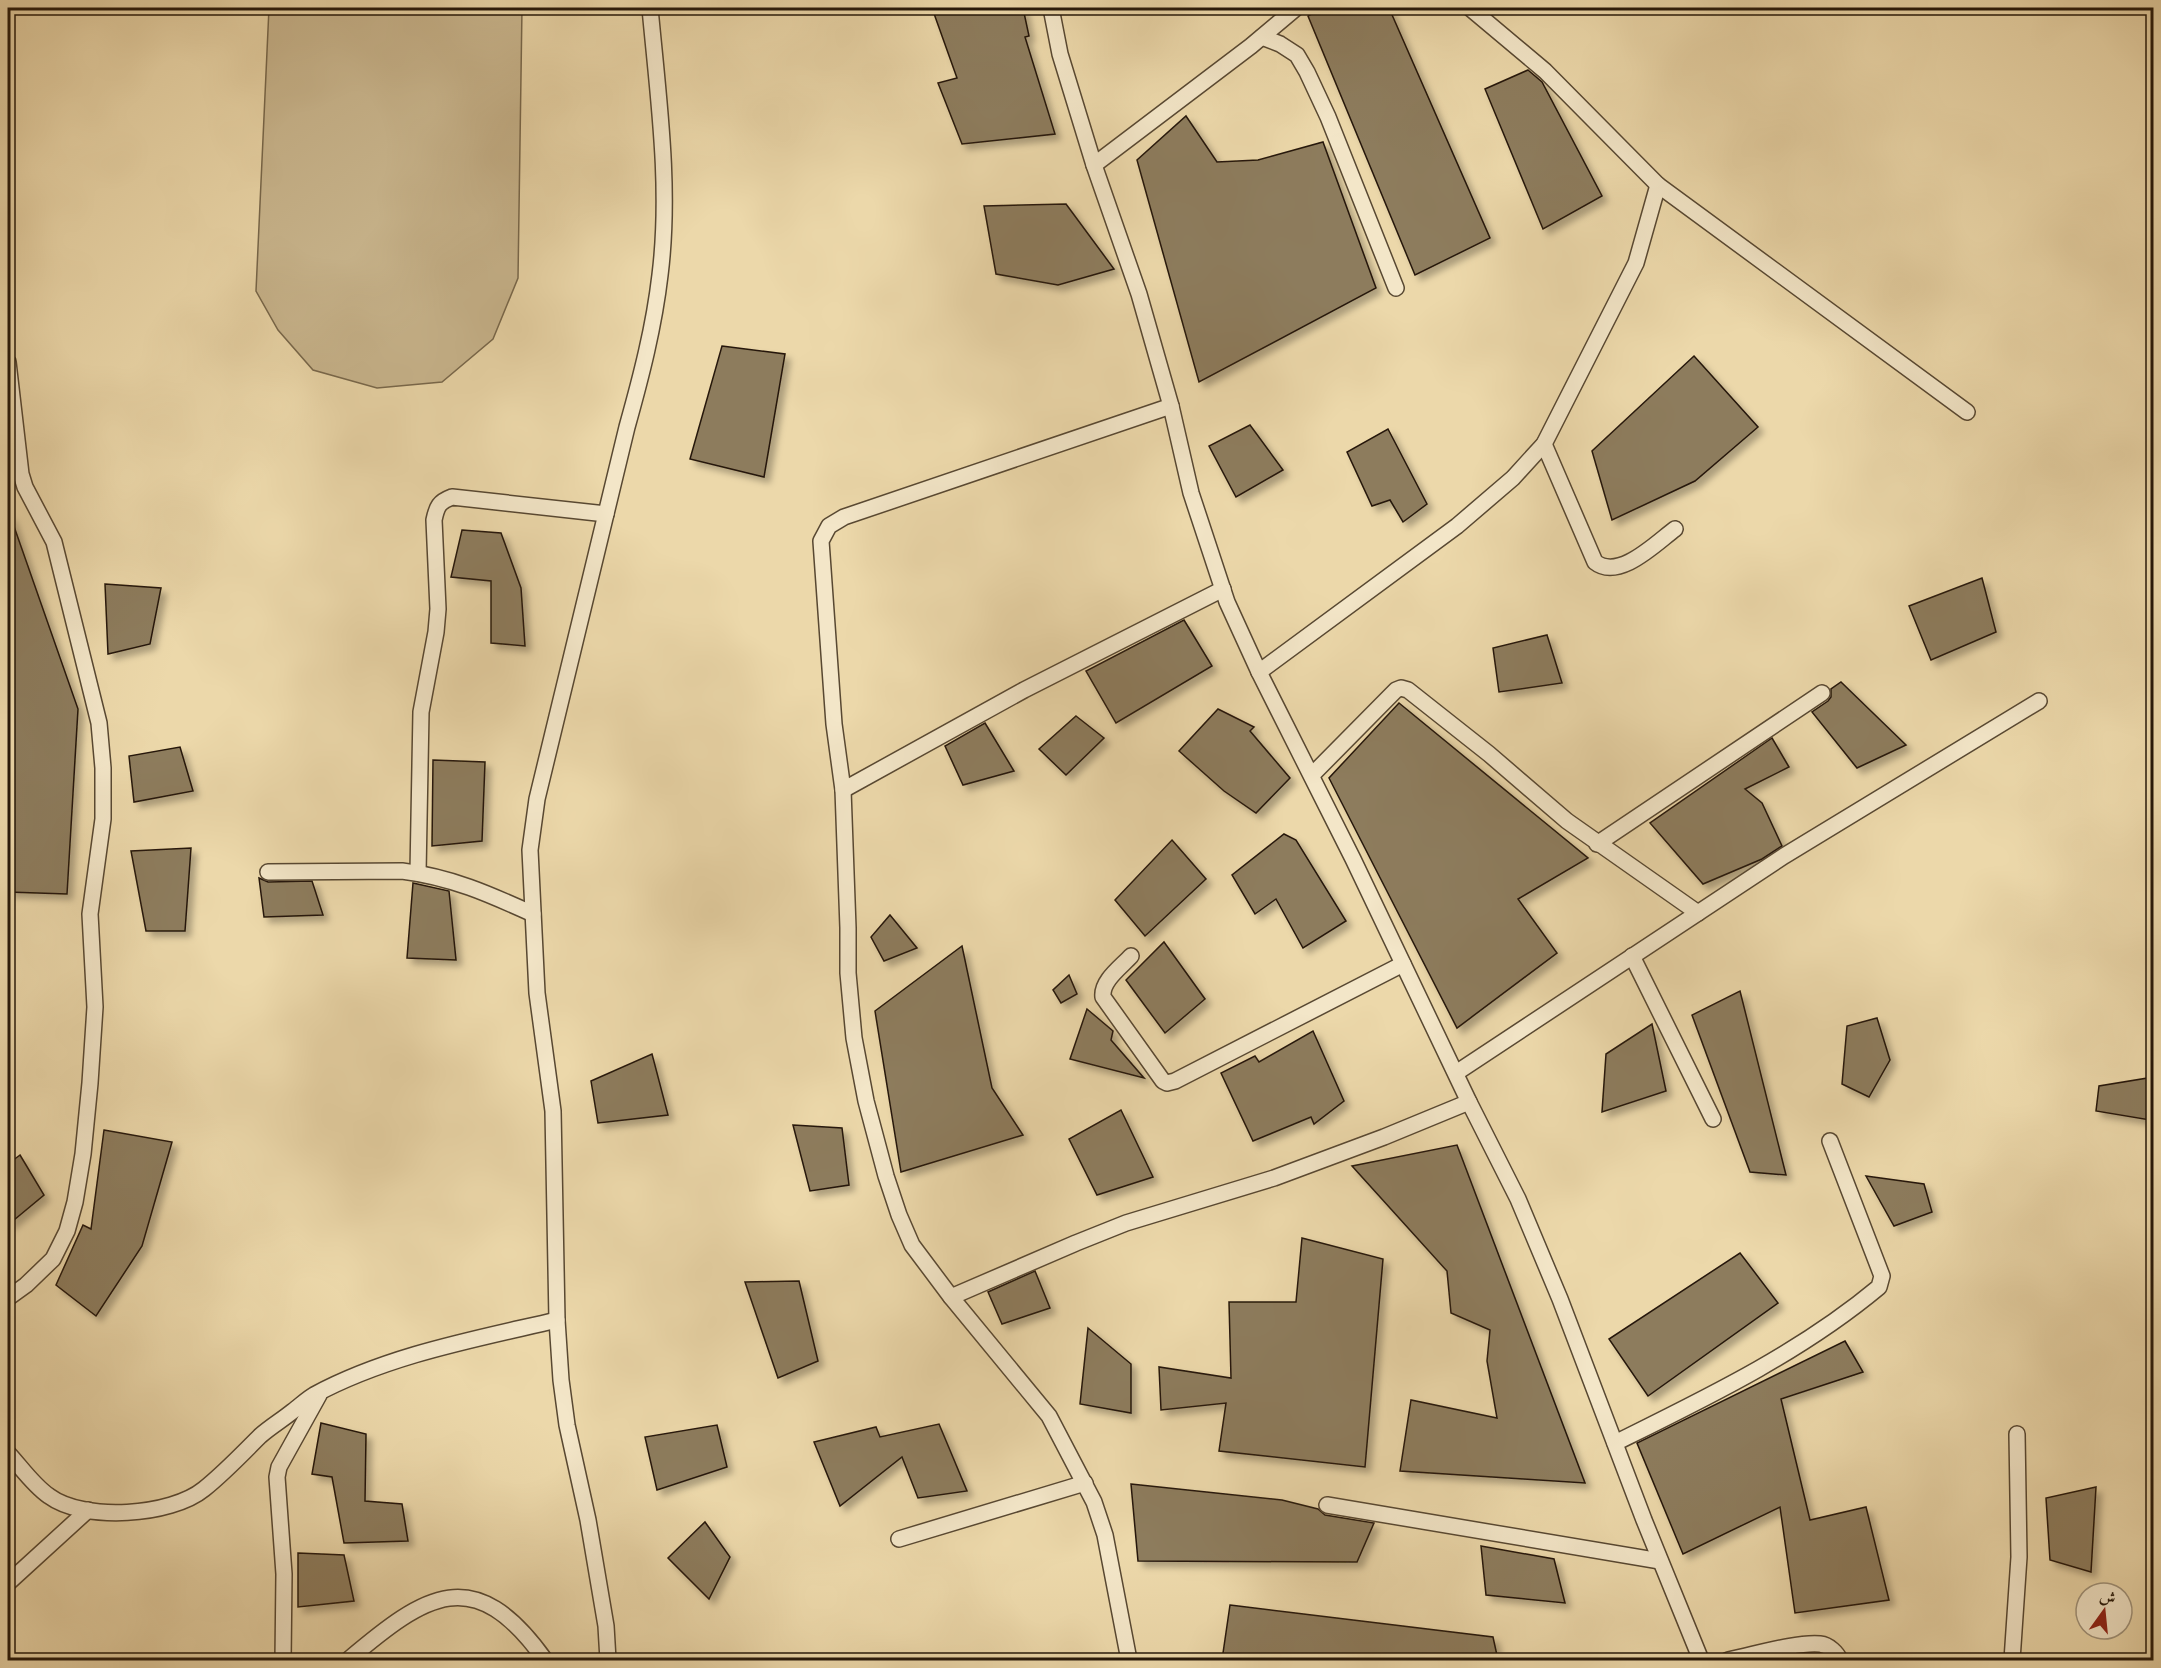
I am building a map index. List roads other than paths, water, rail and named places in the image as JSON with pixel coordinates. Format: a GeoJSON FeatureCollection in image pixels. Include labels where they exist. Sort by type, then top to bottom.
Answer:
{"type":"FeatureCollection","features":[{"type":"Feature","properties":{"kind":"street"},"geometry":{"type":"LineString","coordinates":[[608,1660],[606,1626],[588,1520],[567,1425],[556,1320],[553,1111],[537,993],[530,850],[537,799],[627,426],[643,370],[660,275],[664,197],[650,8]]}},
{"type":"Feature","properties":{"kind":"street"},"geometry":{"type":"LineString","coordinates":[[1051,8],[1060,54],[1094,165],[1139,294],[1171,406],[1191,493],[1223,589],[1259,672],[1312,775],[1469,1102],[1518,1198],[1560,1299],[1660,1561],[1701,1660]]}},
{"type":"Feature","properties":{"kind":"street"},"geometry":{"type":"LineString","coordinates":[[1094,165],[1262,37],[1296,8]]}},
{"type":"Feature","properties":{"kind":"street"},"geometry":{"type":"LineString","coordinates":[[1470,8],[1545,71],[1658,185],[1967,412]]}},
{"type":"Feature","properties":{"kind":"street"},"geometry":{"type":"LineString","coordinates":[[1262,37],[1280,44],[1297,55],[1307,72],[1328,117],[1396,288]]}},
{"type":"Feature","properties":{"kind":"street"},"geometry":{"type":"LineString","coordinates":[[1259,672],[1457,526],[1513,478],[1544,444],[1636,263],[1658,185]]}},
{"type":"Feature","properties":{"kind":"street"},"geometry":{"type":"LineString","coordinates":[[8,362],[21,474],[25,487],[54,542],[99,723],[104,768],[103,819],[90,914],[95,1007],[83,1154],[75,1202],[67,1231],[53,1259],[26,1285],[8,1298]]}},
{"type":"Feature","properties":{"kind":"street"},"geometry":{"type":"LineString","coordinates":[[1129,1660],[1105,1535],[1094,1502],[1085,1484],[1049,1416],[951,1297],[912,1245],[886,1176],[866,1101],[854,1038],[848,973],[843,790],[834,724],[821,548],[823,535],[829,526],[855,513],[1171,406]]}},
{"type":"Feature","properties":{"kind":"street"},"geometry":{"type":"LineString","coordinates":[[1544,444],[1595,562],[1600,566],[1616,568],[1626,565],[1675,529]]}},
{"type":"Feature","properties":{"kind":"street"},"geometry":{"type":"LineString","coordinates":[[418,873],[421,712],[438,609],[434,520],[437,507],[441,501],[452,497],[606,514]]}},
{"type":"Feature","properties":{"kind":"street"},"geometry":{"type":"LineString","coordinates":[[843,790],[1024,690],[1223,589]]}},
{"type":"Feature","properties":{"kind":"street"},"geometry":{"type":"LineString","coordinates":[[1312,775],[1396,690],[1401,688],[1408,690],[1597,844],[1698,913]]}},
{"type":"Feature","properties":{"kind":"street"},"geometry":{"type":"LineString","coordinates":[[1597,844],[1822,693]]}},
{"type":"Feature","properties":{"kind":"street"},"geometry":{"type":"LineString","coordinates":[[1456,1073],[1861,808],[1956,753],[2039,700]]}},
{"type":"Feature","properties":{"kind":"street"},"geometry":{"type":"LineString","coordinates":[[268,872],[402,871],[418,873],[478,889],[533,914]]}},
{"type":"Feature","properties":{"kind":"street"},"geometry":{"type":"LineString","coordinates":[[1632,956],[1713,1119]]}},
{"type":"Feature","properties":{"kind":"street"},"geometry":{"type":"LineString","coordinates":[[1131,957],[1105,984],[1102,991],[1103,997],[1163,1081],[1167,1083],[1403,964]]}},
{"type":"Feature","properties":{"kind":"street"},"geometry":{"type":"LineString","coordinates":[[951,1297],[1076,1242],[1126,1223],[1274,1178],[1469,1102]]}},
{"type":"Feature","properties":{"kind":"street"},"geometry":{"type":"LineString","coordinates":[[1615,1443],[1720,1391],[1794,1347],[1879,1287],[1882,1276],[1830,1141]]}},
{"type":"Feature","properties":{"kind":"street"},"geometry":{"type":"LineString","coordinates":[[8,1454],[48,1495],[59,1502],[113,1512],[149,1511],[188,1501],[204,1490],[263,1434],[320,1392],[393,1363],[459,1343],[556,1320]]}},
{"type":"Feature","properties":{"kind":"street"},"geometry":{"type":"LineString","coordinates":[[283,1660],[284,1574],[277,1477],[279,1467],[320,1392]]}},
{"type":"Feature","properties":{"kind":"street"},"geometry":{"type":"LineString","coordinates":[[2012,1660],[2019,1557],[2018,1434]]}},
{"type":"Feature","properties":{"kind":"street"},"geometry":{"type":"LineString","coordinates":[[899,1539],[1085,1484]]}},
{"type":"Feature","properties":{"kind":"street"},"geometry":{"type":"LineString","coordinates":[[1328,1505],[1660,1561]]}},
{"type":"Feature","properties":{"kind":"street"},"geometry":{"type":"LineString","coordinates":[[8,1583],[88,1509]]}},
{"type":"Feature","properties":{"kind":"street"},"geometry":{"type":"LineString","coordinates":[[348,1660],[399,1618],[427,1604],[452,1596],[473,1599],[510,1618],[528,1636],[545,1660]]}},
{"type":"Feature","properties":{"kind":"street"},"geometry":{"type":"LineString","coordinates":[[1728,1660],[1802,1645],[1822,1644],[1838,1653],[1840,1660]]}}]}
